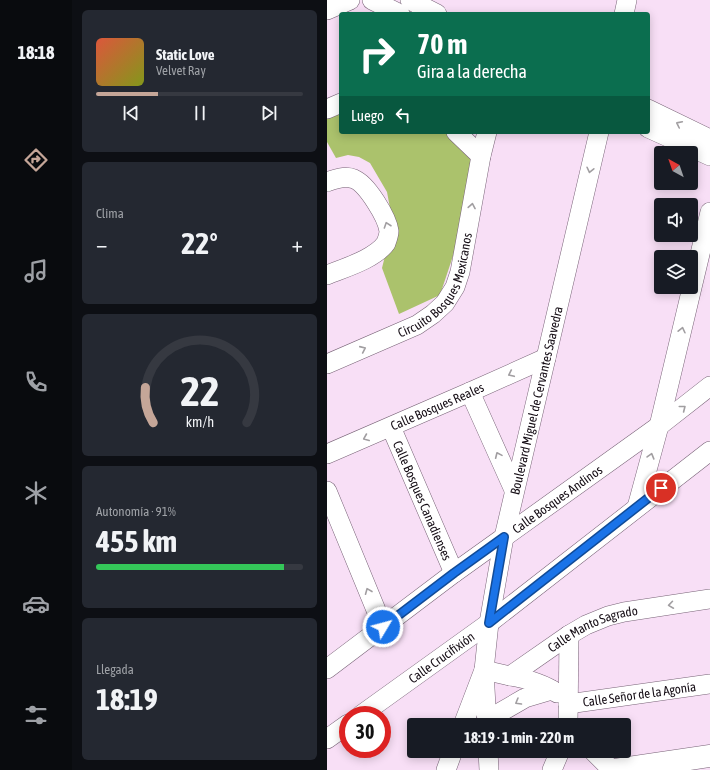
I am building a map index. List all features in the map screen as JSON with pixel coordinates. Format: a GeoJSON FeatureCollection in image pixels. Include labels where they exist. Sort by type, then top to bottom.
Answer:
{"type":"FeatureCollection","features":[{"type":"Feature","properties":{"kind":"main road"},"geometry":{"type":"LineString","coordinates":[[613,770],[710,756]]}},
{"type":"Feature","properties":{"kind":"street"},"geometry":{"type":"LineString","coordinates":[[327,10],[350,0]]}},
{"type":"Feature","properties":{"kind":"street"},"geometry":{"type":"LineString","coordinates":[[372,0],[396,12]]}},
{"type":"Feature","properties":{"kind":"street"},"geometry":{"type":"LineString","coordinates":[[410,0],[433,12]]}},
{"type":"Feature","properties":{"kind":"street"},"geometry":{"type":"LineString","coordinates":[[327,109],[339,105]]}},
{"type":"Feature","properties":{"kind":"street"},"geometry":{"type":"LineString","coordinates":[[650,110],[710,139]]}},
{"type":"Feature","properties":{"kind":"street"},"geometry":{"type":"LineString","coordinates":[[650,129],[710,156]]}},
{"type":"Feature","properties":{"kind":"street"},"geometry":{"type":"LineString","coordinates":[[457,134],[481,156]]}},
{"type":"Feature","properties":{"kind":"street","name":"Circuito Bosques Mexicanos"},"geometry":{"type":"LineString","coordinates":[[327,364],[417,325],[433,314],[445,303],[455,287],[460,272],[481,156],[486,134]]}},
{"type":"Feature","properties":{"kind":"street","name":"Boulevard Miguel de Cervantes Saavedra"},"geometry":{"type":"LineString","coordinates":[[487,718],[484,670],[489,623],[504,537],[599,134]]}},
{"type":"Feature","properties":{"kind":"street"},"geometry":{"type":"LineString","coordinates":[[327,182],[344,177],[353,178],[361,183],[370,193],[381,212],[389,232],[387,241],[382,248],[371,256],[327,275]]}},
{"type":"Feature","properties":{"kind":"street"},"geometry":{"type":"LineString","coordinates":[[637,507],[659,426],[710,212]]}},
{"type":"Feature","properties":{"kind":"street","name":"Calle Bosques Reales"},"geometry":{"type":"LineString","coordinates":[[327,454],[546,358]]}},
{"type":"Feature","properties":{"kind":"street","name":"Calle Bosques Andinos"},"geometry":{"type":"LineString","coordinates":[[327,669],[454,573],[659,426],[710,386]]}},
{"type":"Feature","properties":{"kind":"street"},"geometry":{"type":"LineString","coordinates":[[470,392],[514,490]]}},
{"type":"Feature","properties":{"kind":"street","name":"Calle Bosques Canadienses"},"geometry":{"type":"LineString","coordinates":[[391,427],[454,573]]}},
{"type":"Feature","properties":{"kind":"street","name":"Calle Crucifixión"},"geometry":{"type":"LineString","coordinates":[[374,706],[489,623],[710,451]]}},
{"type":"Feature","properties":{"kind":"street"},"geometry":{"type":"LineString","coordinates":[[327,491],[383,627]]}},
{"type":"Feature","properties":{"kind":"street","name":"Calle Manto Sagrado"},"geometry":{"type":"LineString","coordinates":[[509,676],[569,635],[586,625],[613,614],[710,599]]}},
{"type":"Feature","properties":{"kind":"street"},"geometry":{"type":"LineString","coordinates":[[568,718],[569,635]]}},
{"type":"Feature","properties":{"kind":"street"},"geometry":{"type":"LineString","coordinates":[[484,670],[527,679],[552,690],[568,704]]}},
{"type":"Feature","properties":{"kind":"street","name":"Boulevard Miguel de Cervantes Saavedra"},"geometry":{"type":"LineString","coordinates":[[466,718],[484,670]]}},
{"type":"Feature","properties":{"kind":"street","name":"Calle Señor de la Agonía"},"geometry":{"type":"LineString","coordinates":[[568,704],[710,684]]}},
{"type":"Feature","properties":{"kind":"street"},"geometry":{"type":"LineString","coordinates":[[495,718],[525,698],[552,690]]}},
{"type":"Feature","properties":{"kind":"street"},"geometry":{"type":"LineString","coordinates":[[327,739],[339,730]]}},
{"type":"Feature","properties":{"kind":"street"},"geometry":{"type":"LineString","coordinates":[[446,770],[450,758]]}},
{"type":"Feature","properties":{"kind":"street"},"geometry":{"type":"LineString","coordinates":[[488,758],[489,770]]}},
{"type":"Feature","properties":{"kind":"street"},"geometry":{"type":"LineString","coordinates":[[552,770],[556,758]]}},
{"type":"Feature","properties":{"kind":"street"},"geometry":{"type":"LineString","coordinates":[[600,758],[613,770]]}},
{"type":"Feature","properties":{"kind":"green space"},"geometry":{"type":"Polygon","coordinates":[[[339,109],[339,134],[447,134],[458,139],[473,162],[456,247],[440,295],[399,314],[382,268],[393,224],[387,192],[370,163],[359,157],[348,155],[336,158],[327,142],[327,113],[339,109]]]}},
{"type":"Feature","properties":{"kind":"route"},"geometry":{"type":"LineString","coordinates":[[383,627],[504,537],[489,623],[661,488]]}}]}
